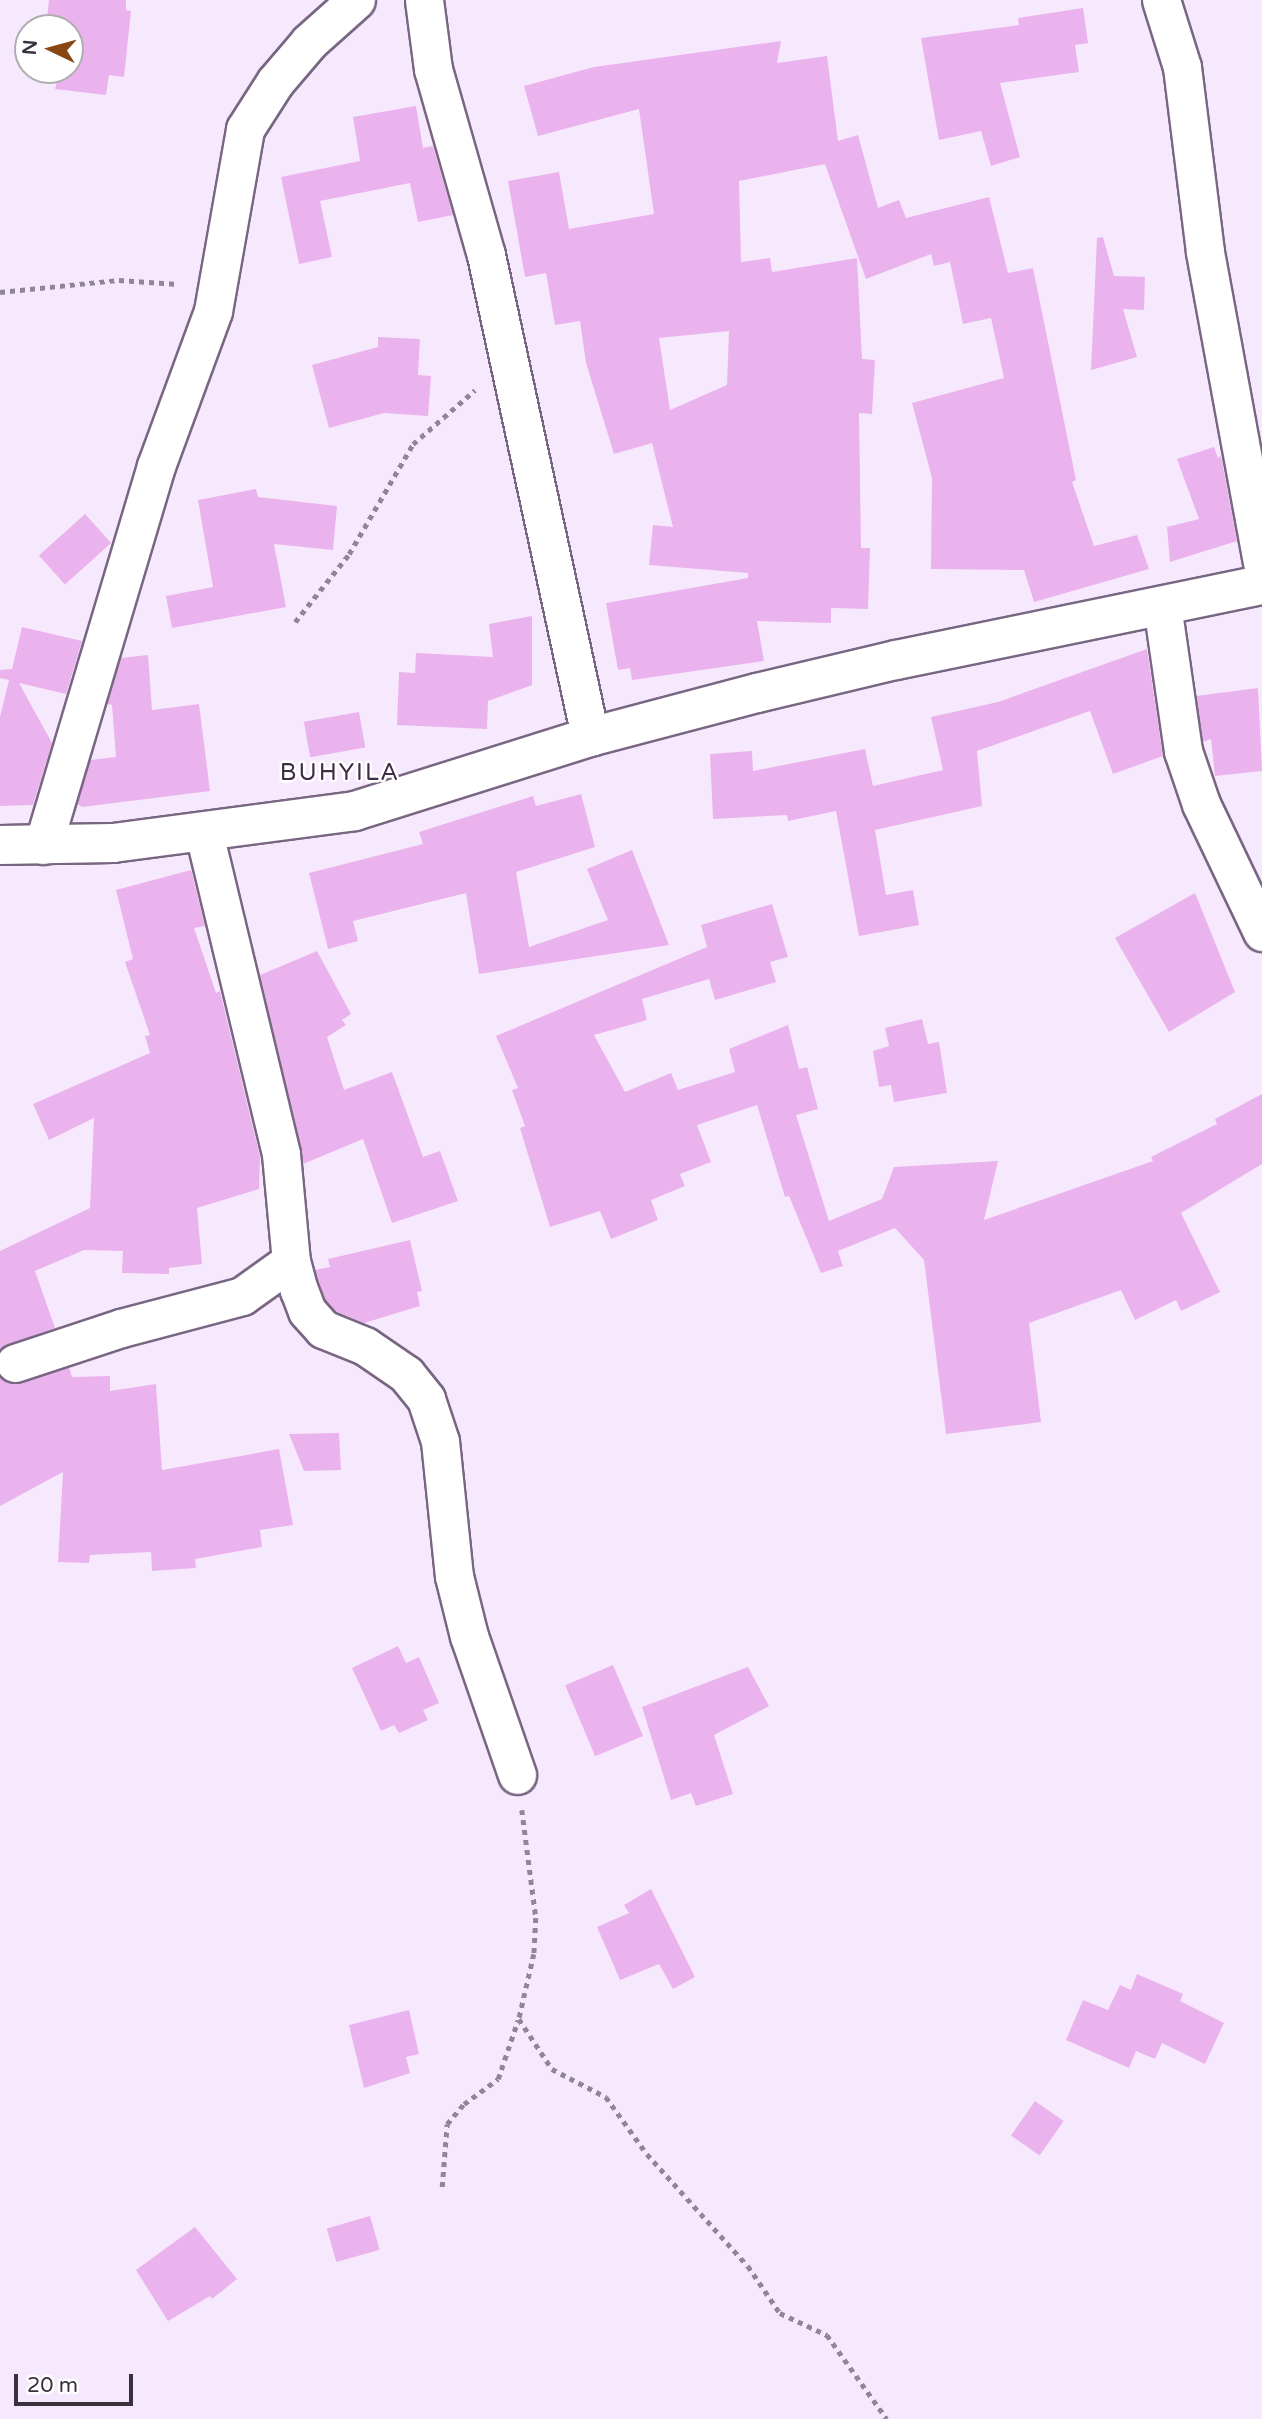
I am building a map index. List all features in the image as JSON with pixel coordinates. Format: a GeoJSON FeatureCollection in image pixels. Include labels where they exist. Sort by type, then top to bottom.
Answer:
{"type":"FeatureCollection","features":[{"type":"Feature","properties":{"kind":"street"},"geometry":{"type":"LineString","coordinates":[[43,845],[156,466],[213,311],[245,130],[275,82],[309,42],[356,0]]}},
{"type":"Feature","properties":{"kind":"street"},"geometry":{"type":"LineString","coordinates":[[424,0],[433,69],[486,256],[590,737]]}},
{"type":"Feature","properties":{"kind":"street"},"geometry":{"type":"LineString","coordinates":[[1161,0],[1182,67],[1201,228],[1262,563]]}},
{"type":"Feature","properties":{"kind":"street"},"geometry":{"type":"LineString","coordinates":[[0,845],[43,845],[204,833],[355,811],[590,737],[895,660],[1262,585]]}},
{"type":"Feature","properties":{"kind":"street"},"geometry":{"type":"LineString","coordinates":[[1162,605],[1183,751],[1201,804],[1262,932]]}},
{"type":"Feature","properties":{"kind":"street"},"geometry":{"type":"LineString","coordinates":[[204,833],[281,1154],[291,1261],[307,1311],[323,1329],[365,1346],[406,1374],[426,1399],[440,1441],[454,1576],[469,1636],[517,1775]]}},
{"type":"Feature","properties":{"kind":"street"},"geometry":{"type":"LineString","coordinates":[[15,1363],[121,1328],[242,1296],[291,1261]]}},
{"type":"Feature","properties":{"kind":"path"},"geometry":{"type":"LineString","coordinates":[[0,292],[119,280],[195,282],[223,266]]}},
{"type":"Feature","properties":{"kind":"path"},"geometry":{"type":"LineString","coordinates":[[295,622],[349,554],[413,444],[510,365]]}},
{"type":"Feature","properties":{"kind":"path"},"geometry":{"type":"LineString","coordinates":[[442,2187],[447,2124],[498,2079],[519,2019],[534,1954],[536,1918],[517,1775]]}},
{"type":"Feature","properties":{"kind":"path"},"geometry":{"type":"LineString","coordinates":[[519,2019],[552,2069],[606,2097],[647,2154],[748,2266],[780,2313],[827,2335],[887,2419]]}},
{"type":"Feature","properties":{"kind":"building"},"geometry":{"type":"Polygon","coordinates":[[[49,0],[126,0],[126,10],[131,11],[124,77],[109,75],[106,95],[55,89],[56,84],[84,84],[84,14],[48,14],[49,0]]]}},
{"type":"Feature","properties":{"kind":"building"},"geometry":{"type":"Polygon","coordinates":[[[1083,8],[1088,43],[1075,45],[1079,72],[1000,83],[1020,157],[991,166],[981,131],[939,140],[921,38],[1019,25],[1018,18],[1083,8]]]}},
{"type":"Feature","properties":{"kind":"building"},"geometry":{"type":"Polygon","coordinates":[[[781,41],[777,63],[827,56],[838,141],[858,135],[878,208],[899,200],[906,218],[989,197],[1008,273],[1033,268],[1076,480],[1072,482],[1094,546],[1137,535],[1149,569],[1034,602],[1024,570],[931,569],[932,478],[912,403],[1004,378],[991,318],[963,324],[950,262],[934,266],[931,254],[866,279],[825,164],[739,181],[741,262],[770,258],[772,272],[857,258],[862,359],[875,360],[872,414],[859,413],[861,548],[870,548],[868,609],[831,608],[831,623],[757,621],[764,661],[632,680],[630,668],[618,670],[606,603],[748,578],[748,573],[649,565],[653,525],[673,527],[652,443],[614,454],[586,363],[580,321],[555,325],[546,273],[525,277],[508,181],[559,172],[569,229],[654,214],[639,109],[538,136],[524,86],[594,67],[781,41]],[[729,331],[659,338],[670,410],[727,385],[729,331]]]}},
{"type":"Feature","properties":{"kind":"building"},"geometry":{"type":"Polygon","coordinates":[[[416,106],[423,148],[433,146],[453,215],[418,222],[410,183],[320,201],[332,257],[299,264],[281,177],[360,161],[353,117],[416,106]]]}},
{"type":"Feature","properties":{"kind":"building"},"geometry":{"type":"Polygon","coordinates":[[[1103,237],[1114,276],[1145,277],[1144,310],[1123,309],[1137,357],[1091,370],[1097,238],[1103,237]]]}},
{"type":"Feature","properties":{"kind":"building"},"geometry":{"type":"Polygon","coordinates":[[[378,337],[420,339],[418,375],[431,376],[428,416],[384,413],[329,428],[312,365],[378,347],[378,337]]]}},
{"type":"Feature","properties":{"kind":"building"},"geometry":{"type":"Polygon","coordinates":[[[1214,447],[1218,458],[1221,456],[1237,541],[1170,562],[1167,527],[1199,519],[1177,459],[1214,447]]]}},
{"type":"Feature","properties":{"kind":"building"},"geometry":{"type":"Polygon","coordinates":[[[256,489],[258,497],[337,506],[333,550],[274,544],[286,607],[172,628],[166,596],[213,587],[198,500],[256,489]]]}},
{"type":"Feature","properties":{"kind":"building"},"geometry":{"type":"Polygon","coordinates":[[[85,514],[111,543],[65,584],[39,555],[85,514]]]}},
{"type":"Feature","properties":{"kind":"building"},"geometry":{"type":"Polygon","coordinates":[[[532,616],[532,685],[488,701],[487,729],[397,725],[399,672],[415,673],[416,653],[493,657],[489,624],[532,616]]]}},
{"type":"Feature","properties":{"kind":"building"},"geometry":{"type":"Polygon","coordinates":[[[22,627],[82,641],[66,694],[19,683],[52,743],[33,805],[0,806],[0,717],[9,680],[0,678],[0,670],[12,669],[22,627]]]}},
{"type":"Feature","properties":{"kind":"building"},"geometry":{"type":"Polygon","coordinates":[[[1147,649],[1163,756],[1113,774],[1090,711],[977,751],[982,806],[875,830],[886,895],[913,890],[919,925],[859,936],[836,811],[788,821],[787,815],[713,819],[710,754],[752,751],[753,771],[865,749],[873,786],[943,770],[931,717],[998,702],[1147,649]]]}},
{"type":"Feature","properties":{"kind":"building"},"geometry":{"type":"Polygon","coordinates":[[[148,655],[152,710],[199,704],[210,791],[82,807],[77,804],[90,760],[116,757],[112,705],[107,704],[121,658],[148,655]]]}},
{"type":"Feature","properties":{"kind":"building"},"geometry":{"type":"Polygon","coordinates":[[[1258,688],[1262,771],[1215,776],[1211,739],[1203,742],[1196,696],[1258,688]]]}},
{"type":"Feature","properties":{"kind":"building"},"geometry":{"type":"Polygon","coordinates":[[[359,712],[365,747],[310,757],[304,722],[359,712]]]}},
{"type":"Feature","properties":{"kind":"building"},"geometry":{"type":"Polygon","coordinates":[[[581,794],[595,847],[516,872],[529,947],[608,920],[587,869],[632,850],[669,945],[479,974],[466,893],[353,921],[358,941],[328,949],[309,873],[423,844],[419,832],[533,796],[536,806],[581,794]]]}},
{"type":"Feature","properties":{"kind":"building"},"geometry":{"type":"Polygon","coordinates":[[[191,870],[205,926],[194,928],[216,993],[220,991],[260,1157],[259,1189],[197,1208],[202,1264],[169,1268],[169,1274],[122,1273],[123,1251],[84,1250],[35,1271],[55,1328],[0,1348],[0,1251],[90,1208],[94,1118],[49,1140],[33,1104],[150,1053],[145,1036],[150,1035],[125,962],[133,959],[116,890],[191,870]]]}},
{"type":"Feature","properties":{"kind":"building"},"geometry":{"type":"Polygon","coordinates":[[[1195,893],[1235,992],[1169,1032],[1115,938],[1195,893]]]}},
{"type":"Feature","properties":{"kind":"building"},"geometry":{"type":"Polygon","coordinates":[[[772,904],[788,957],[770,962],[776,982],[715,1000],[709,979],[642,999],[647,1020],[594,1035],[625,1092],[671,1073],[678,1090],[735,1072],[729,1049],[788,1025],[799,1069],[807,1067],[818,1109],[796,1115],[829,1221],[882,1199],[894,1167],[998,1161],[984,1220],[1153,1161],[1151,1157],[1217,1124],[1215,1119],[1262,1094],[1262,1164],[1181,1213],[1220,1292],[1181,1311],[1176,1300],[1135,1320],[1121,1290],[1029,1323],[1041,1422],[946,1434],[924,1260],[895,1228],[838,1251],[843,1266],[821,1273],[789,1196],[785,1197],[757,1105],[697,1125],[711,1162],[680,1174],[685,1186],[651,1200],[658,1220],[611,1239],[600,1211],[550,1227],[520,1128],[525,1126],[512,1090],[518,1088],[496,1036],[707,947],[701,925],[772,904]]]}},
{"type":"Feature","properties":{"kind":"building"},"geometry":{"type":"Polygon","coordinates":[[[317,951],[351,1014],[342,1020],[346,1025],[327,1037],[344,1090],[392,1072],[423,1157],[440,1151],[458,1201],[392,1223],[363,1139],[303,1164],[260,975],[317,951]]]}},
{"type":"Feature","properties":{"kind":"building"},"geometry":{"type":"Polygon","coordinates":[[[922,1019],[928,1044],[939,1042],[947,1093],[894,1102],[891,1085],[879,1087],[873,1051],[889,1046],[885,1028],[922,1019]]]}},
{"type":"Feature","properties":{"kind":"building"},"geometry":{"type":"Polygon","coordinates":[[[410,1240],[422,1291],[417,1292],[420,1306],[364,1323],[335,1311],[325,1300],[315,1270],[330,1267],[328,1259],[410,1240]]]}},
{"type":"Feature","properties":{"kind":"building"},"geometry":{"type":"Polygon","coordinates":[[[69,1367],[72,1377],[110,1376],[110,1391],[156,1384],[162,1470],[279,1449],[293,1525],[260,1530],[262,1547],[195,1559],[196,1568],[152,1571],[151,1552],[90,1555],[89,1563],[58,1562],[63,1472],[0,1506],[0,1377],[21,1383],[69,1367]]]}},
{"type":"Feature","properties":{"kind":"building"},"geometry":{"type":"Polygon","coordinates":[[[339,1433],[341,1470],[304,1471],[289,1434],[339,1433]]]}},
{"type":"Feature","properties":{"kind":"building"},"geometry":{"type":"Polygon","coordinates":[[[398,1646],[406,1663],[419,1657],[439,1703],[423,1710],[428,1720],[399,1733],[394,1725],[381,1731],[352,1668],[398,1646]]]}},
{"type":"Feature","properties":{"kind":"building"},"geometry":{"type":"Polygon","coordinates":[[[613,1665],[643,1736],[595,1756],[565,1685],[613,1665]]]}},
{"type":"Feature","properties":{"kind":"building"},"geometry":{"type":"Polygon","coordinates":[[[748,1667],[769,1706],[714,1735],[733,1794],[696,1806],[691,1793],[671,1800],[642,1707],[748,1667]]]}},
{"type":"Feature","properties":{"kind":"building"},"geometry":{"type":"Polygon","coordinates":[[[651,1889],[695,1977],[673,1989],[659,1964],[620,1980],[597,1927],[629,1913],[624,1905],[651,1889]]]}},
{"type":"Feature","properties":{"kind":"building"},"geometry":{"type":"Polygon","coordinates":[[[1137,1974],[1183,1994],[1180,2001],[1224,2023],[1205,2064],[1162,2043],[1155,2059],[1136,2051],[1129,2068],[1066,2040],[1083,2000],[1108,2010],[1120,1985],[1131,1990],[1137,1974]]]}},
{"type":"Feature","properties":{"kind":"building"},"geometry":{"type":"Polygon","coordinates":[[[409,2010],[419,2054],[406,2057],[410,2073],[364,2088],[349,2025],[409,2010]]]}},
{"type":"Feature","properties":{"kind":"building"},"geometry":{"type":"Polygon","coordinates":[[[1035,2101],[1064,2121],[1040,2155],[1011,2135],[1035,2101]]]}},
{"type":"Feature","properties":{"kind":"building"},"geometry":{"type":"Polygon","coordinates":[[[370,2216],[380,2250],[336,2262],[327,2228],[370,2216]]]}},
{"type":"Feature","properties":{"kind":"building"},"geometry":{"type":"Polygon","coordinates":[[[195,2227],[237,2279],[212,2299],[210,2296],[168,2321],[136,2270],[195,2227]]]}},
{"type":"Feature","properties":{"kind":"district","name":"BUHYILA"},"geometry":{"type":"Point","coordinates":[340,773]}}]}
